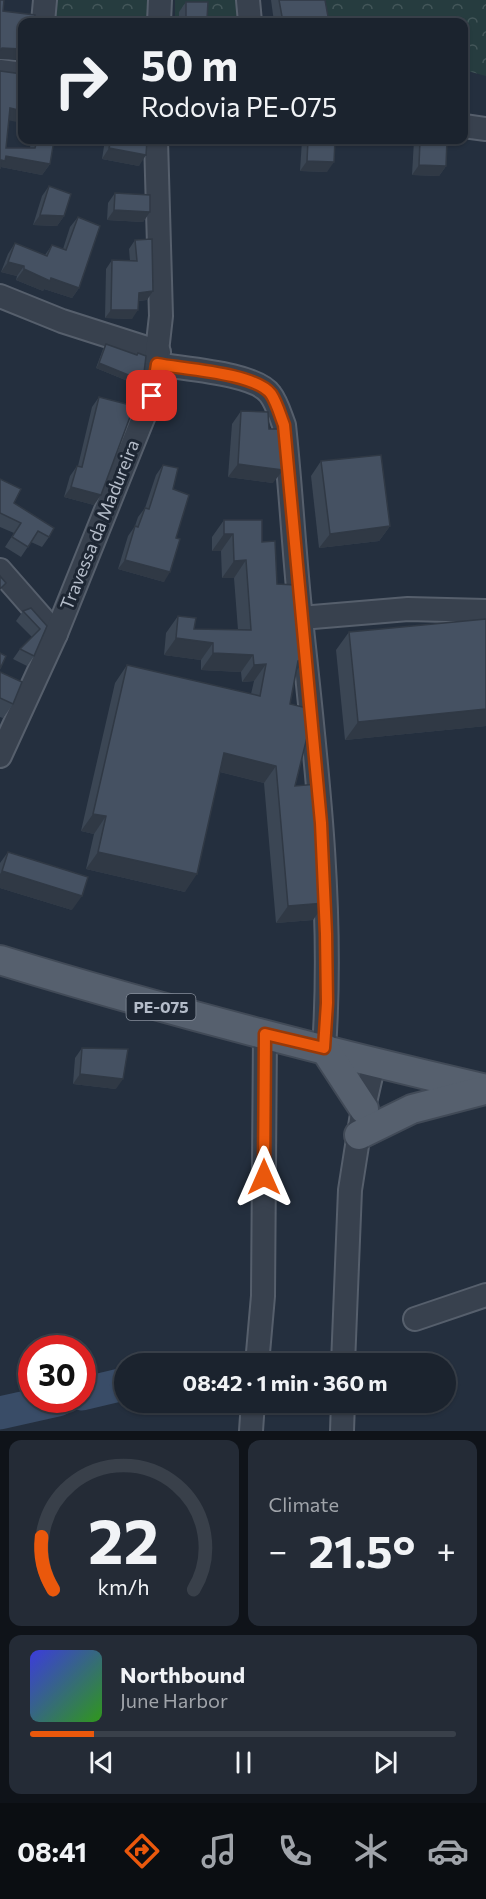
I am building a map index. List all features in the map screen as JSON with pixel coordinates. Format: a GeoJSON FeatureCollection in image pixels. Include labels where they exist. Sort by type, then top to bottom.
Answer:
{"type":"FeatureCollection","features":[{"type":"Feature","properties":{"kind":"main road","name":"PE-075"},"geometry":{"type":"LineString","coordinates":[[0,960],[102,991],[374,1063],[486,1090]]}},
{"type":"Feature","properties":{"kind":"main road"},"geometry":{"type":"LineString","coordinates":[[324,1048],[361,1122],[486,1090]]}},
{"type":"Feature","properties":{"kind":"street"},"geometry":{"type":"LineString","coordinates":[[44,18],[45,0]]}},
{"type":"Feature","properties":{"kind":"street"},"geometry":{"type":"LineString","coordinates":[[159,18],[160,0]]}},
{"type":"Feature","properties":{"kind":"street"},"geometry":{"type":"LineString","coordinates":[[248,0],[250,18]]}},
{"type":"Feature","properties":{"kind":"street"},"geometry":{"type":"LineString","coordinates":[[0,71],[18,73]]}},
{"type":"Feature","properties":{"kind":"street"},"geometry":{"type":"LineString","coordinates":[[468,127],[486,129]]}},
{"type":"Feature","properties":{"kind":"street","name":"Travessa da Madureira"},"geometry":{"type":"LineString","coordinates":[[0,756],[56,634],[152,396],[161,316],[156,144]]}},
{"type":"Feature","properties":{"kind":"street"},"geometry":{"type":"LineString","coordinates":[[0,296],[158,358],[260,385],[270,393],[284,425],[300,618],[311,710],[325,894],[327,1003],[324,1048]]}},
{"type":"Feature","properties":{"kind":"street"},"geometry":{"type":"LineString","coordinates":[[0,570],[56,634]]}},
{"type":"Feature","properties":{"kind":"street"},"geometry":{"type":"LineString","coordinates":[[300,618],[408,609],[486,611]]}},
{"type":"Feature","properties":{"kind":"street"},"geometry":{"type":"LineString","coordinates":[[258,1353],[263,1296],[265,1034]]}},
{"type":"Feature","properties":{"kind":"street"},"geometry":{"type":"LineString","coordinates":[[343,1353],[350,1190],[361,1122],[374,1063]]}},
{"type":"Feature","properties":{"kind":"street"},"geometry":{"type":"LineString","coordinates":[[415,1318],[486,1295]]}},
{"type":"Feature","properties":{"kind":"street"},"geometry":{"type":"LineString","coordinates":[[250,1431],[252,1413]]}},
{"type":"Feature","properties":{"kind":"street"},"geometry":{"type":"LineString","coordinates":[[342,1413],[342,1431]]}},
{"type":"Feature","properties":{"kind":"green space"},"geometry":{"type":"Polygon","coordinates":[[[56,0],[153,0],[152,18],[53,18],[56,0]]]}},
{"type":"Feature","properties":{"kind":"green space"},"geometry":{"type":"Polygon","coordinates":[[[175,0],[239,0],[239,18],[175,18],[175,0]]]}},
{"type":"Feature","properties":{"kind":"green space"},"geometry":{"type":"Polygon","coordinates":[[[325,0],[486,0],[486,76],[468,71],[468,18],[323,18],[325,0]]]}},
{"type":"Feature","properties":{"kind":"building"},"geometry":{"type":"Polygon","coordinates":[[[0,0],[4,0],[3,11],[35,15],[35,18],[18,18],[18,49],[2,48],[0,51],[0,0]]]}},
{"type":"Feature","properties":{"kind":"building"},"geometry":{"type":"Polygon","coordinates":[[[279,0],[325,0],[328,18],[282,18],[279,0]]]}},
{"type":"Feature","properties":{"kind":"building"},"geometry":{"type":"Polygon","coordinates":[[[186,2],[208,2],[207,18],[186,18],[186,2]]]}},
{"type":"Feature","properties":{"kind":"building"},"geometry":{"type":"Polygon","coordinates":[[[0,71],[18,73],[18,110],[10,108],[6,148],[35,148],[36,144],[53,144],[50,164],[6,156],[5,161],[1,160],[0,169],[0,71]]]}},
{"type":"Feature","properties":{"kind":"building"},"geometry":{"type":"Polygon","coordinates":[[[110,144],[147,144],[146,155],[109,148],[110,144]]]}},
{"type":"Feature","properties":{"kind":"building"},"geometry":{"type":"Polygon","coordinates":[[[308,144],[335,144],[334,162],[307,161],[308,144]]]}},
{"type":"Feature","properties":{"kind":"building"},"geometry":{"type":"Polygon","coordinates":[[[420,144],[447,144],[446,166],[419,165],[420,144]]]}},
{"type":"Feature","properties":{"kind":"building"},"geometry":{"type":"Polygon","coordinates":[[[49,186],[71,194],[64,216],[40,215],[49,186]]]}},
{"type":"Feature","properties":{"kind":"building"},"geometry":{"type":"Polygon","coordinates":[[[115,193],[150,195],[150,212],[114,210],[115,193]]]}},
{"type":"Feature","properties":{"kind":"building"},"geometry":{"type":"Polygon","coordinates":[[[78,217],[100,226],[79,288],[51,278],[50,281],[24,269],[24,266],[8,262],[15,243],[47,256],[52,245],[66,250],[78,217]]]}},
{"type":"Feature","properties":{"kind":"building"},"geometry":{"type":"Polygon","coordinates":[[[152,239],[153,291],[139,293],[138,310],[111,310],[112,260],[137,261],[135,240],[152,239]]]}},
{"type":"Feature","properties":{"kind":"building"},"geometry":{"type":"Polygon","coordinates":[[[106,344],[146,356],[143,381],[99,363],[106,344]]]}},
{"type":"Feature","properties":{"kind":"building"},"geometry":{"type":"Polygon","coordinates":[[[99,397],[134,406],[101,495],[71,487],[77,466],[82,467],[99,397]]]}},
{"type":"Feature","properties":{"kind":"building"},"geometry":{"type":"Polygon","coordinates":[[[241,411],[268,412],[269,429],[281,429],[283,470],[238,464],[241,411]]]}},
{"type":"Feature","properties":{"kind":"building"},"geometry":{"type":"Polygon","coordinates":[[[381,455],[390,526],[330,534],[321,461],[381,455]]]}},
{"type":"Feature","properties":{"kind":"building"},"geometry":{"type":"Polygon","coordinates":[[[163,465],[178,468],[173,489],[189,495],[176,538],[180,539],[170,572],[125,560],[135,526],[138,527],[145,508],[149,509],[163,465]]]}},
{"type":"Feature","properties":{"kind":"building"},"geometry":{"type":"Polygon","coordinates":[[[0,479],[21,489],[14,503],[54,528],[49,537],[38,531],[28,547],[12,537],[21,523],[0,513],[0,479]]]}},
{"type":"Feature","properties":{"kind":"building"},"geometry":{"type":"Polygon","coordinates":[[[224,520],[262,520],[262,542],[275,541],[277,584],[296,585],[304,660],[298,661],[290,704],[311,709],[312,717],[295,786],[318,784],[325,903],[288,906],[276,766],[224,753],[197,874],[98,852],[106,816],[93,814],[127,665],[260,696],[266,664],[254,665],[253,655],[213,653],[213,643],[176,638],[178,616],[196,618],[194,629],[251,630],[246,560],[234,561],[233,534],[224,534],[224,520]]]}},
{"type":"Feature","properties":{"kind":"building"},"geometry":{"type":"Polygon","coordinates":[[[0,576],[6,583],[0,589],[0,576]]]}},
{"type":"Feature","properties":{"kind":"building"},"geometry":{"type":"Polygon","coordinates":[[[31,608],[47,626],[34,656],[20,649],[40,629],[23,611],[31,608]]]}},
{"type":"Feature","properties":{"kind":"building"},"geometry":{"type":"Polygon","coordinates":[[[486,619],[486,709],[358,722],[349,632],[486,619]]]}},
{"type":"Feature","properties":{"kind":"building"},"geometry":{"type":"Polygon","coordinates":[[[0,653],[6,656],[0,669],[0,653]]]}},
{"type":"Feature","properties":{"kind":"building"},"geometry":{"type":"Polygon","coordinates":[[[0,672],[22,682],[13,704],[0,698],[0,672]]]}},
{"type":"Feature","properties":{"kind":"building"},"geometry":{"type":"Polygon","coordinates":[[[8,852],[88,877],[82,896],[2,871],[8,852]]]}},
{"type":"Feature","properties":{"kind":"building"},"geometry":{"type":"Polygon","coordinates":[[[82,1048],[128,1049],[123,1079],[80,1074],[82,1048]]]}},
{"type":"Feature","properties":{"kind":"waterway"},"geometry":{"type":"LineString","coordinates":[[96,1391],[114,1386]]}},
{"type":"Feature","properties":{"kind":"waterway"},"geometry":{"type":"LineString","coordinates":[[0,1413],[18,1409]]}},
{"type":"Feature","properties":{"kind":"route"},"geometry":{"type":"LineString","coordinates":[[152,396],[157,364],[243,379],[260,385],[270,393],[284,425],[300,618],[321,823],[327,1003],[324,1048],[265,1034],[264,1177]]}}]}
